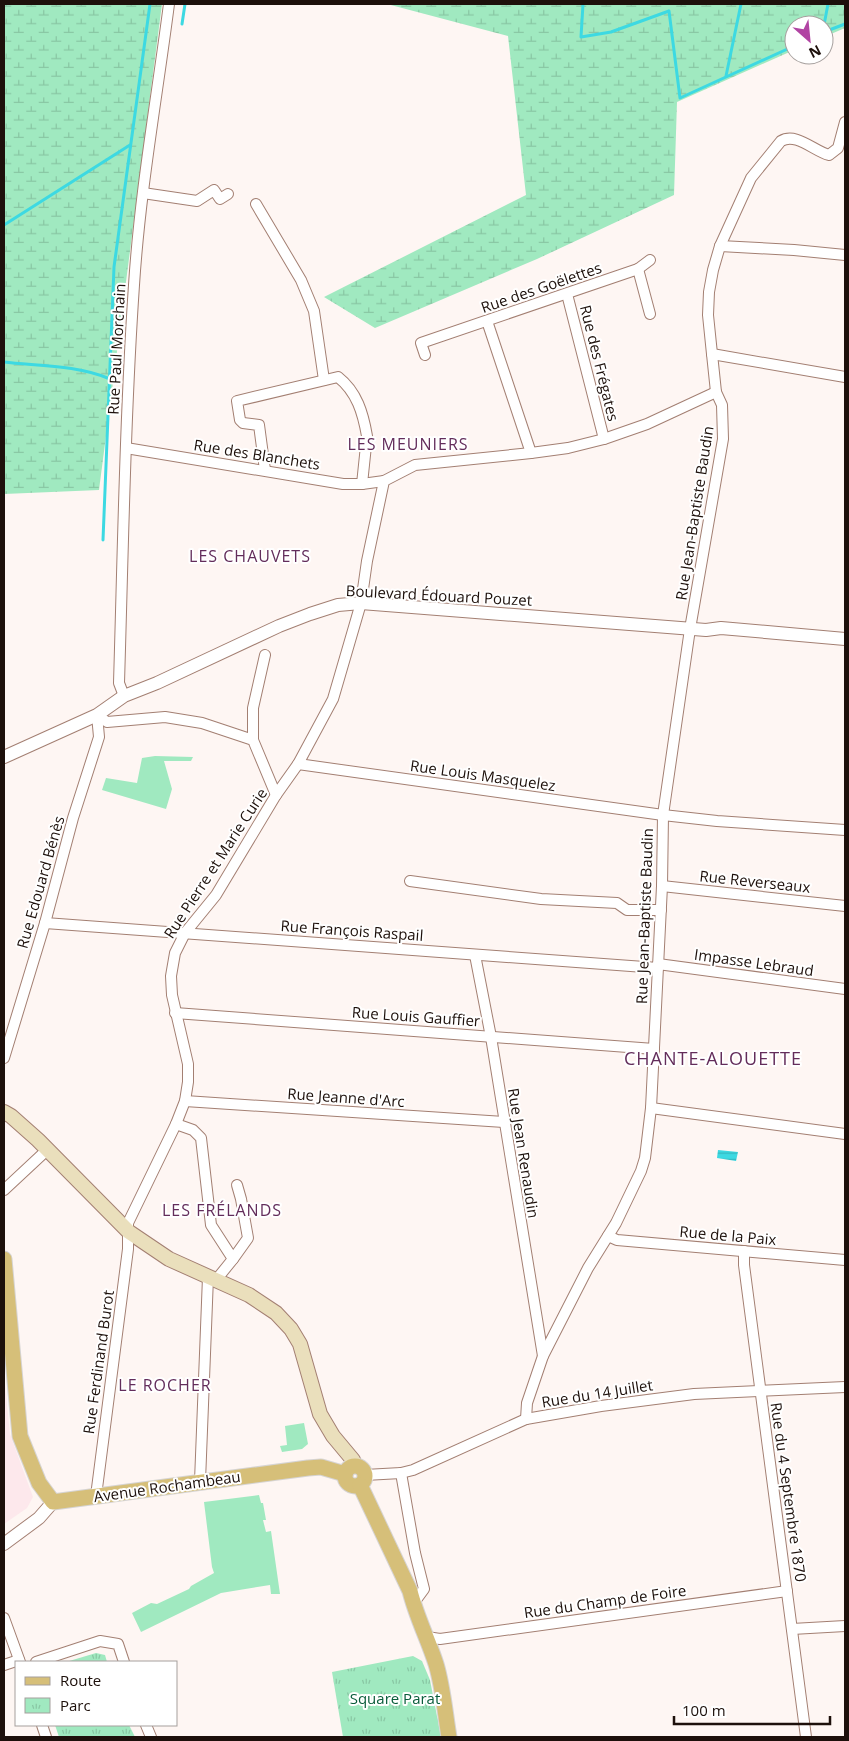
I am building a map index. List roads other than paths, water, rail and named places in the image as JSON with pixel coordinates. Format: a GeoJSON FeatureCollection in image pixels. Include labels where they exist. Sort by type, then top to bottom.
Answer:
{"type":"FeatureCollection","features":[{"type":"Feature","properties":{"kind":"main road"},"geometry":{"type":"LineString","coordinates":[[4,1112],[11,1116],[48,1150],[129,1232],[169,1259],[264,1304],[276,1313],[291,1329],[300,1344],[320,1414],[333,1436],[353,1460],[359,1502],[405,1594],[413,1604],[427,1637],[437,1667],[450,1737]]}},
{"type":"Feature","properties":{"kind":"main road"},"geometry":{"type":"LineString","coordinates":[[4,1259],[20,1436],[39,1483],[53,1502]]}},
{"type":"Feature","properties":{"kind":"main road","name":"Avenue Rochambeau"},"geometry":{"type":"LineString","coordinates":[[53,1502],[200,1481],[315,1468],[336,1470],[355,1477]]}},
{"type":"Feature","properties":{"kind":"street","name":"Rue Paul Morchain"},"geometry":{"type":"LineString","coordinates":[[124,696],[119,683],[126,448],[134,284],[143,193],[170,4]]}},
{"type":"Feature","properties":{"kind":"street","name":"Rue Jean-Baptiste Baudin"},"geometry":{"type":"LineString","coordinates":[[526,1419],[527,1402],[543,1356],[641,1171],[646,1151],[651,1108],[654,1049],[662,886],[663,815],[690,629],[723,439],[724,420],[722,405],[716,392],[708,315],[712,270],[720,246],[751,178],[781,141],[787,138],[794,138],[830,155],[838,148],[845,122]]}},
{"type":"Feature","properties":{"kind":"street"},"geometry":{"type":"LineString","coordinates":[[143,193],[197,200],[214,190],[220,199],[228,194]]}},
{"type":"Feature","properties":{"kind":"street"},"geometry":{"type":"LineString","coordinates":[[256,204],[301,280],[314,311],[324,380]]}},
{"type":"Feature","properties":{"kind":"street"},"geometry":{"type":"LineString","coordinates":[[720,246],[845,255]]}},
{"type":"Feature","properties":{"kind":"street","name":"Rue des Goëlettes"},"geometry":{"type":"LineString","coordinates":[[425,355],[421,343],[638,269],[650,260]]}},
{"type":"Feature","properties":{"kind":"street"},"geometry":{"type":"LineString","coordinates":[[638,269],[650,314]]}},
{"type":"Feature","properties":{"kind":"street","name":"Rue des Frégates"},"geometry":{"type":"LineString","coordinates":[[567,294],[604,439]]}},
{"type":"Feature","properties":{"kind":"street"},"geometry":{"type":"LineString","coordinates":[[487,321],[531,454]]}},
{"type":"Feature","properties":{"kind":"street"},"geometry":{"type":"LineString","coordinates":[[712,354],[845,377]]}},
{"type":"Feature","properties":{"kind":"street"},"geometry":{"type":"LineString","coordinates":[[265,470],[259,425],[248,425],[240,420],[237,401],[338,377],[344,381],[360,403],[367,436],[362,484]]}},
{"type":"Feature","properties":{"kind":"street","name":"Rue des Blanchets"},"geometry":{"type":"LineString","coordinates":[[126,448],[343,484],[362,484],[384,481],[415,466],[531,454],[568,448],[604,439],[647,424],[716,392]]}},
{"type":"Feature","properties":{"kind":"street","name":"Rue Pierre et Marie Curie"},"geometry":{"type":"LineString","coordinates":[[129,1232],[128,1223],[176,1124],[185,1101],[188,1064],[172,994],[171,976],[175,954],[185,932],[216,895],[276,795],[298,764],[333,699],[361,603],[367,561],[384,481]]}},
{"type":"Feature","properties":{"kind":"street","name":"Boulevard Édouard Pouzet"},"geometry":{"type":"LineString","coordinates":[[4,757],[97,715],[124,696],[156,684],[279,626],[338,605],[361,603],[690,629],[722,628],[845,639]]}},
{"type":"Feature","properties":{"kind":"street"},"geometry":{"type":"LineString","coordinates":[[265,655],[253,708],[253,740],[276,795]]}},
{"type":"Feature","properties":{"kind":"street"},"geometry":{"type":"LineString","coordinates":[[97,715],[108,722],[165,717],[184,720],[202,723],[253,740]]}},
{"type":"Feature","properties":{"kind":"street","name":"Rue Edouard Bénès"},"geometry":{"type":"LineString","coordinates":[[4,1058],[45,923],[73,818],[100,737],[97,715]]}},
{"type":"Feature","properties":{"kind":"street","name":"Rue Louis Masquelez"},"geometry":{"type":"LineString","coordinates":[[298,764],[663,815],[717,821],[845,830]]}},
{"type":"Feature","properties":{"kind":"street"},"geometry":{"type":"LineString","coordinates":[[410,881],[542,899],[617,903],[627,910],[661,910]]}},
{"type":"Feature","properties":{"kind":"street","name":"Rue Reverseaux"},"geometry":{"type":"LineString","coordinates":[[662,886],[845,906]]}},
{"type":"Feature","properties":{"kind":"street","name":"Rue François Raspail"},"geometry":{"type":"LineString","coordinates":[[45,923],[475,955],[658,966]]}},
{"type":"Feature","properties":{"kind":"street","name":"Rue Jean Renaudin"},"geometry":{"type":"LineString","coordinates":[[475,955],[543,1356]]}},
{"type":"Feature","properties":{"kind":"street","name":"Impasse Lebraud"},"geometry":{"type":"LineString","coordinates":[[658,966],[845,989]]}},
{"type":"Feature","properties":{"kind":"street","name":"Rue Louis Gauffier"},"geometry":{"type":"LineString","coordinates":[[175,1013],[654,1049]]}},
{"type":"Feature","properties":{"kind":"street","name":"Rue Jeanne d'Arc"},"geometry":{"type":"LineString","coordinates":[[185,1101],[504,1122]]}},
{"type":"Feature","properties":{"kind":"street"},"geometry":{"type":"LineString","coordinates":[[651,1108],[845,1134]]}},
{"type":"Feature","properties":{"kind":"street"},"geometry":{"type":"LineString","coordinates":[[176,1124],[193,1130],[201,1138],[211,1225],[233,1259]]}},
{"type":"Feature","properties":{"kind":"street"},"geometry":{"type":"LineString","coordinates":[[4,1190],[48,1150]]}},
{"type":"Feature","properties":{"kind":"street"},"geometry":{"type":"LineString","coordinates":[[200,1481],[212,1278],[233,1259],[248,1238],[241,1200],[236,1185]]}},
{"type":"Feature","properties":{"kind":"street","name":"Rue Ferdinand Burot"},"geometry":{"type":"LineString","coordinates":[[96,1496],[129,1232]]}},
{"type":"Feature","properties":{"kind":"street","name":"Rue de la Paix"},"geometry":{"type":"LineString","coordinates":[[608,1236],[617,1240],[845,1260]]}},
{"type":"Feature","properties":{"kind":"street","name":"Rue du 4 Septembre 1870"},"geometry":{"type":"LineString","coordinates":[[744,1251],[744,1265],[760,1391],[806,1737]]}},
{"type":"Feature","properties":{"kind":"street","name":"Rue du 14 Juillet"},"geometry":{"type":"LineString","coordinates":[[355,1477],[401,1474],[526,1419],[600,1406],[694,1394],[845,1387]]}},
{"type":"Feature","properties":{"kind":"street"},"geometry":{"type":"LineString","coordinates":[[401,1474],[415,1552],[424,1589],[413,1604]]}},
{"type":"Feature","properties":{"kind":"street"},"geometry":{"type":"LineString","coordinates":[[4,1544],[39,1518],[53,1502]]}},
{"type":"Feature","properties":{"kind":"street","name":"Rue du Champ de Foire"},"geometry":{"type":"LineString","coordinates":[[427,1637],[440,1639],[786,1591]]}},
{"type":"Feature","properties":{"kind":"street"},"geometry":{"type":"LineString","coordinates":[[4,1618],[19,1661]]}},
{"type":"Feature","properties":{"kind":"street"},"geometry":{"type":"LineString","coordinates":[[792,1630],[845,1626]]}},
{"type":"Feature","properties":{"kind":"street"},"geometry":{"type":"LineString","coordinates":[[39,1661],[100,1641],[118,1644],[124,1661]]}},
{"type":"Feature","properties":{"kind":"water"},"geometry":{"type":"Polygon","coordinates":[[[718,1150],[738,1152],[736,1161],[717,1158],[718,1150]]]}},
{"type":"Feature","properties":{"kind":"waterway"},"geometry":{"type":"LineString","coordinates":[[103,540],[114,267],[150,4]]}},
{"type":"Feature","properties":{"kind":"waterway"},"geometry":{"type":"LineString","coordinates":[[182,24],[185,4]]}},
{"type":"Feature","properties":{"kind":"waterway"},"geometry":{"type":"LineString","coordinates":[[583,4],[581,37],[611,32],[669,11],[680,98],[784,51]]}},
{"type":"Feature","properties":{"kind":"waterway"},"geometry":{"type":"LineString","coordinates":[[726,76],[741,4]]}},
{"type":"Feature","properties":{"kind":"waterway"},"geometry":{"type":"LineString","coordinates":[[826,15],[828,4]]}},
{"type":"Feature","properties":{"kind":"waterway"},"geometry":{"type":"LineString","coordinates":[[834,28],[845,24]]}},
{"type":"Feature","properties":{"kind":"waterway"},"geometry":{"type":"LineString","coordinates":[[4,225],[130,145]]}},
{"type":"Feature","properties":{"kind":"waterway"},"geometry":{"type":"LineString","coordinates":[[4,362],[84,371],[110,379]]}},
{"type":"Feature","properties":{"kind":"district","name":"LES MEUNIERS"},"geometry":{"type":"Point","coordinates":[408,444]}},
{"type":"Feature","properties":{"kind":"district","name":"LES CHAUVETS"},"geometry":{"type":"Point","coordinates":[250,556]}},
{"type":"Feature","properties":{"kind":"district","name":"CHANTE-ALOUETTE"},"geometry":{"type":"Point","coordinates":[713,1058]}},
{"type":"Feature","properties":{"kind":"district","name":"LES FRÉLANDS"},"geometry":{"type":"Point","coordinates":[222,1210]}},
{"type":"Feature","properties":{"kind":"district","name":"LE ROCHER"},"geometry":{"type":"Point","coordinates":[165,1385]}},
{"type":"Feature","properties":{"kind":"park label","name":"Square Parat"},"geometry":{"type":"Point","coordinates":[395,1698]}}]}
